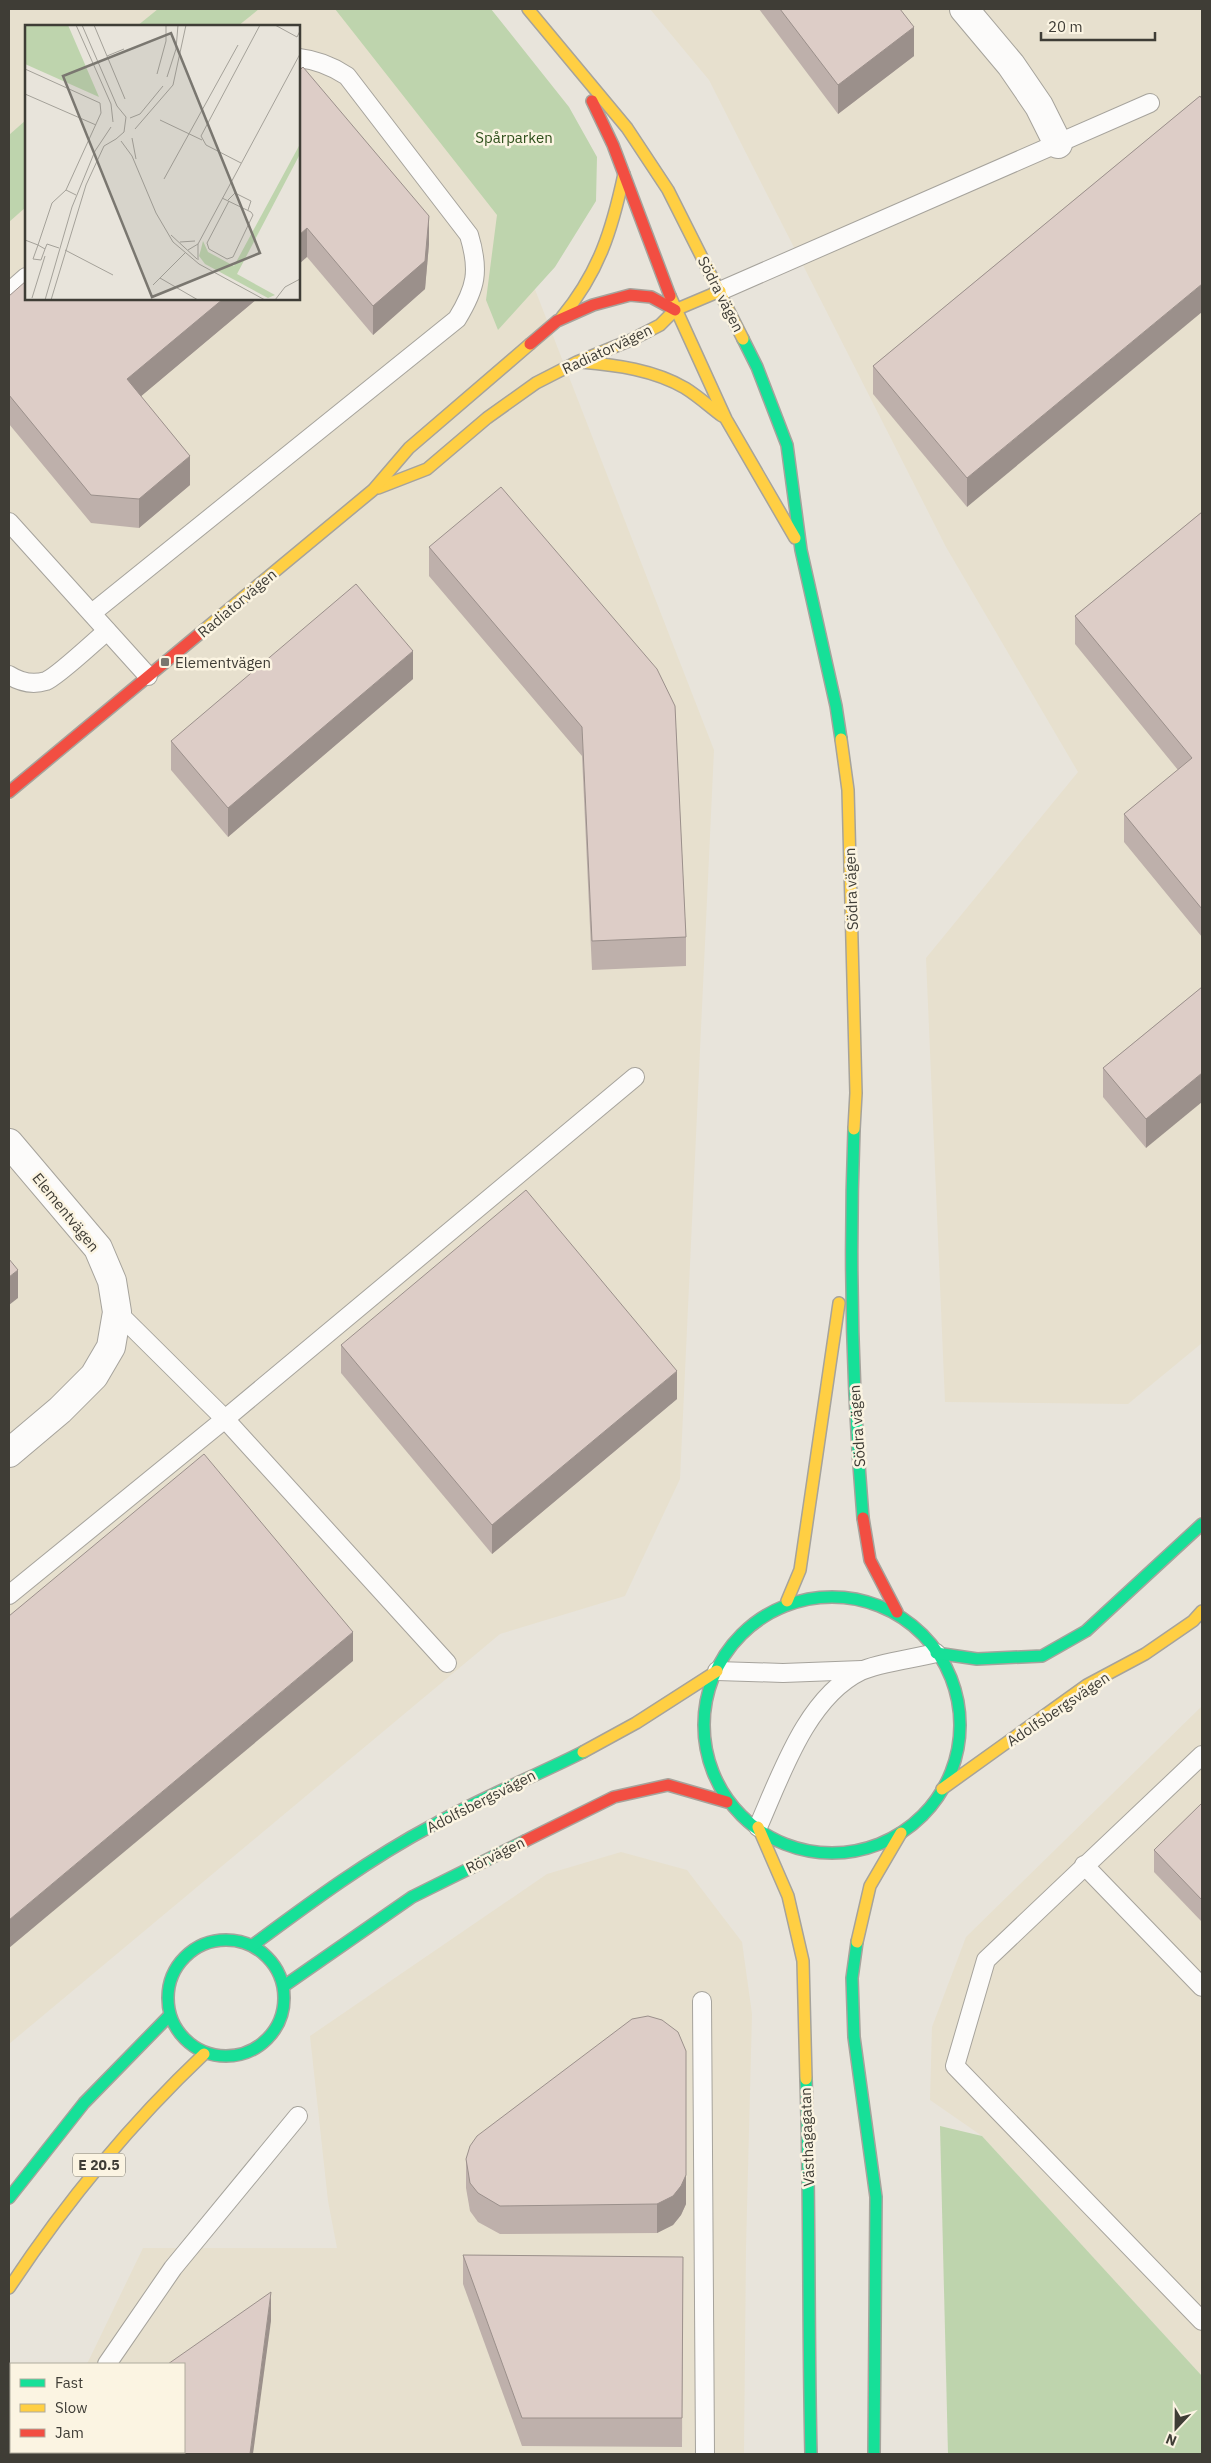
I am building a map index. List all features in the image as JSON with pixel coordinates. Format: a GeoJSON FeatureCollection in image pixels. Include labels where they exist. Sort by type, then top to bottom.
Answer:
{"type":"FeatureCollection","features":[{"type":"Feature","properties":{"kind":"main road","name":"Södra vägen"},"geometry":{"type":"LineString","coordinates":[[528,9],[627,128],[668,190],[758,367],[787,445],[802,550],[836,706],[848,790],[856,1093],[850,1232],[855,1425],[865,1536],[870,1560],[897,1612]]}},
{"type":"Feature","properties":{"kind":"main road","name":"Södra vägen"},"geometry":{"type":"LineString","coordinates":[[575,66],[624,174],[675,310],[726,419],[802,550]]}},
{"type":"Feature","properties":{"kind":"main road"},"geometry":{"type":"LineString","coordinates":[[557,322],[580,297],[594,275],[615,215],[624,174]]}},
{"type":"Feature","properties":{"kind":"main road"},"geometry":{"type":"LineString","coordinates":[[675,310],[720,291]]}},
{"type":"Feature","properties":{"kind":"main road","name":"Radiatorvägen"},"geometry":{"type":"LineString","coordinates":[[9,792],[373,490],[409,448],[557,322],[593,305],[630,295],[651,297],[675,310],[653,328],[577,362],[536,383],[487,418],[427,469],[373,490]]}},
{"type":"Feature","properties":{"kind":"main road"},"geometry":{"type":"LineString","coordinates":[[577,362],[609,364],[657,375],[686,388],[726,419]]}},
{"type":"Feature","properties":{"kind":"main road","name":"Södra vägen"},"geometry":{"type":"LineString","coordinates":[[787,1601],[800,1570],[850,1232]]}},
{"type":"Feature","properties":{"kind":"main road"},"geometry":{"type":"LineString","coordinates":[[936,1653],[977,1659],[1042,1656],[1086,1632],[1202,1524]]}},
{"type":"Feature","properties":{"kind":"main road"},"geometry":{"type":"LineString","coordinates":[[835,1593],[855,1597],[897,1612],[916,1628],[936,1653],[947,1672],[961,1719],[959,1748],[950,1773],[920,1817],[883,1845],[861,1853],[816,1853],[793,1848],[737,1813],[710,1777],[704,1735],[707,1694],[717,1671],[728,1655],[756,1625],[787,1601],[813,1595],[835,1593]]}},
{"type":"Feature","properties":{"kind":"main road","name":"Adolfsbergsvägen"},"geometry":{"type":"LineString","coordinates":[[939,1791],[1087,1685],[1145,1654],[1193,1621],[1202,1611]]}},
{"type":"Feature","properties":{"kind":"main road","name":"Adolfsbergsvägen"},"geometry":{"type":"LineString","coordinates":[[253,1945],[309,1903],[374,1859],[489,1795],[608,1739],[717,1671]]}},
{"type":"Feature","properties":{"kind":"main road","name":"Rörvägen"},"geometry":{"type":"LineString","coordinates":[[284,1986],[412,1897],[614,1797],[668,1785],[727,1802]]}},
{"type":"Feature","properties":{"kind":"main road","name":"Västhagagatan"},"geometry":{"type":"LineString","coordinates":[[758,1827],[788,1896],[802,1961],[810,2218],[808,2322],[811,2454]]}},
{"type":"Feature","properties":{"kind":"main road"},"geometry":{"type":"LineString","coordinates":[[874,2454],[876,2197],[854,2037],[852,1978],[859,1925],[870,1886],[902,1832]]}},
{"type":"Feature","properties":{"kind":"main road"},"geometry":{"type":"LineString","coordinates":[[217,1939],[253,1945],[273,1961],[284,1986],[283,2016],[276,2031],[264,2044],[238,2057],[204,2054],[181,2037],[169,2016],[168,1983],[188,1952],[217,1939]]}},
{"type":"Feature","properties":{"kind":"main road"},"geometry":{"type":"LineString","coordinates":[[9,2198],[38,2158],[87,2099],[169,2016]]}},
{"type":"Feature","properties":{"kind":"main road","name":"E 20.5"},"geometry":{"type":"LineString","coordinates":[[9,2288],[49,2228],[95,2168],[145,2112],[204,2054]]}},
{"type":"Feature","properties":{"kind":"street"},"geometry":{"type":"LineString","coordinates":[[964,9],[1011,65],[1039,106],[1058,144]]}},
{"type":"Feature","properties":{"kind":"street","name":"Elementvägen"},"geometry":{"type":"LineString","coordinates":[[9,1143],[98,1248],[112,1281],[117,1312],[111,1347],[94,1376],[60,1410],[9,1453]]}},
{"type":"Feature","properties":{"kind":"lane"},"geometry":{"type":"LineString","coordinates":[[92,613],[457,319],[471,296],[477,272],[469,235],[347,76],[336,68],[312,59],[300,58]]}},
{"type":"Feature","properties":{"kind":"lane"},"geometry":{"type":"LineString","coordinates":[[720,291],[1150,103]]}},
{"type":"Feature","properties":{"kind":"lane"},"geometry":{"type":"LineString","coordinates":[[9,292],[25,278]]}},
{"type":"Feature","properties":{"kind":"lane"},"geometry":{"type":"LineString","coordinates":[[9,522],[148,676]]}},
{"type":"Feature","properties":{"kind":"lane"},"geometry":{"type":"LineString","coordinates":[[9,676],[32,683],[48,680],[107,631]]}},
{"type":"Feature","properties":{"kind":"lane"},"geometry":{"type":"LineString","coordinates":[[9,1595],[225,1419],[635,1077]]}},
{"type":"Feature","properties":{"kind":"lane"},"geometry":{"type":"LineString","coordinates":[[117,1312],[225,1419],[447,1663]]}},
{"type":"Feature","properties":{"kind":"lane"},"geometry":{"type":"LineString","coordinates":[[717,1671],[782,1673],[862,1670],[936,1653]]}},
{"type":"Feature","properties":{"kind":"lane"},"geometry":{"type":"LineString","coordinates":[[758,1827],[798,1739],[833,1689],[862,1670]]}},
{"type":"Feature","properties":{"kind":"lane"},"geometry":{"type":"LineString","coordinates":[[1202,1755],[986,1960],[956,2066],[1202,2321]]}},
{"type":"Feature","properties":{"kind":"lane"},"geometry":{"type":"LineString","coordinates":[[1084,1865],[1202,1987]]}},
{"type":"Feature","properties":{"kind":"lane"},"geometry":{"type":"LineString","coordinates":[[702,2002],[705,2454]]}},
{"type":"Feature","properties":{"kind":"lane"},"geometry":{"type":"LineString","coordinates":[[108,2363],[173,2268],[298,2116]]}},
{"type":"Feature","properties":{"kind":"shaded area"},"geometry":{"type":"Polygon","coordinates":[[[9,9],[361,9],[494,184],[714,750],[680,1479],[625,1596],[500,1634],[9,2044],[9,9]]]}},
{"type":"Feature","properties":{"kind":"shaded area"},"geometry":{"type":"Polygon","coordinates":[[[650,9],[1202,9],[1202,1343],[1128,1404],[945,1402],[926,958],[1078,772],[946,547],[709,80],[650,9]]]}},
{"type":"Feature","properties":{"kind":"shaded area"},"geometry":{"type":"Polygon","coordinates":[[[1202,1706],[1202,2376],[982,2136],[930,2100],[932,2027],[966,1937],[1202,1706]]]}},
{"type":"Feature","properties":{"kind":"shaded area"},"geometry":{"type":"Polygon","coordinates":[[[621,1852],[687,1870],[742,1942],[752,2014],[746,2248],[744,2454],[44,2454],[185,2453],[185,2363],[87,2363],[143,2248],[337,2248],[328,2201],[310,2036],[547,1874],[621,1852]]]}},
{"type":"Feature","properties":{"kind":"green space"},"geometry":{"type":"Polygon","coordinates":[[[158,9],[259,9],[239,25],[138,25],[158,9]]]}},
{"type":"Feature","properties":{"kind":"green space","name":"Spårparken"},"geometry":{"type":"Polygon","coordinates":[[[335,9],[491,9],[569,107],[597,157],[596,201],[555,267],[498,330],[486,300],[497,215],[335,9]]]}},
{"type":"Feature","properties":{"kind":"green space"},"geometry":{"type":"Polygon","coordinates":[[[25,121],[25,208],[9,222],[9,135],[25,121]]]}},
{"type":"Feature","properties":{"kind":"green space"},"geometry":{"type":"Polygon","coordinates":[[[940,2126],[982,2136],[1202,2376],[1202,2454],[948,2454],[940,2126]]]}},
{"type":"Feature","properties":{"kind":"building"},"geometry":{"type":"Polygon","coordinates":[[[780,9],[900,9],[914,27],[838,85],[780,9]]]}},
{"type":"Feature","properties":{"kind":"building"},"geometry":{"type":"Polygon","coordinates":[[[303,67],[429,216],[425,261],[373,306],[307,228],[300,234],[300,70],[303,67]]]}},
{"type":"Feature","properties":{"kind":"building"},"geometry":{"type":"Polygon","coordinates":[[[1200,96],[1202,99],[1202,284],[967,478],[873,366],[1200,96]]]}},
{"type":"Feature","properties":{"kind":"building"},"geometry":{"type":"Polygon","coordinates":[[[25,282],[25,300],[222,300],[127,379],[190,456],[139,499],[91,495],[9,395],[9,296],[25,282]]]}},
{"type":"Feature","properties":{"kind":"building"},"geometry":{"type":"Polygon","coordinates":[[[501,487],[657,669],[675,706],[686,937],[592,941],[582,727],[429,547],[501,487]]]}},
{"type":"Feature","properties":{"kind":"building"},"geometry":{"type":"Polygon","coordinates":[[[1202,512],[1202,909],[1124,814],[1192,758],[1075,616],[1202,512]]]}},
{"type":"Feature","properties":{"kind":"building"},"geometry":{"type":"Polygon","coordinates":[[[356,584],[413,651],[228,808],[171,741],[356,584]]]}},
{"type":"Feature","properties":{"kind":"building"},"geometry":{"type":"Polygon","coordinates":[[[1202,987],[1202,1073],[1146,1119],[1103,1068],[1202,987]]]}},
{"type":"Feature","properties":{"kind":"building"},"geometry":{"type":"Polygon","coordinates":[[[526,1190],[677,1371],[492,1525],[341,1345],[526,1190]]]}},
{"type":"Feature","properties":{"kind":"building"},"geometry":{"type":"Polygon","coordinates":[[[9,1259],[18,1270],[9,1277],[9,1259]]]}},
{"type":"Feature","properties":{"kind":"building"},"geometry":{"type":"Polygon","coordinates":[[[204,1454],[353,1632],[9,1920],[9,1616],[204,1454]]]}},
{"type":"Feature","properties":{"kind":"building"},"geometry":{"type":"Polygon","coordinates":[[[1202,1803],[1202,1900],[1154,1850],[1202,1803]]]}},
{"type":"Feature","properties":{"kind":"building"},"geometry":{"type":"Polygon","coordinates":[[[648,2016],[662,2020],[678,2032],[686,2051],[686,2175],[681,2186],[673,2196],[657,2204],[500,2206],[478,2193],[470,2183],[466,2159],[470,2146],[477,2136],[632,2019],[648,2016]]]}},
{"type":"Feature","properties":{"kind":"building"},"geometry":{"type":"Polygon","coordinates":[[[463,2255],[683,2257],[682,2418],[522,2418],[463,2255]]]}},
{"type":"Feature","properties":{"kind":"building"},"geometry":{"type":"Polygon","coordinates":[[[271,2292],[250,2454],[67,2454],[185,2453],[185,2363],[169,2363],[271,2292]]]}},
{"type":"Feature","properties":{"kind":"traffic: fast"},"geometry":{"type":"LineString","coordinates":[[743,339],[757,367],[787,445],[801,550],[836,706],[841,739]]}},
{"type":"Feature","properties":{"kind":"traffic: fast"},"geometry":{"type":"LineString","coordinates":[[854,1129],[852,1324],[863,1518]]}},
{"type":"Feature","properties":{"kind":"traffic: fast"},"geometry":{"type":"LineString","coordinates":[[936,1653],[977,1659],[1042,1656],[1086,1631],[1202,1524]]}},
{"type":"Feature","properties":{"kind":"traffic: fast"},"geometry":{"type":"LineString","coordinates":[[832,1597],[869,1602],[892,1612],[923,1634],[945,1665],[955,1688],[960,1725],[955,1762],[945,1785],[923,1816],[892,1838],[869,1848],[832,1853],[795,1848],[772,1838],[741,1816],[719,1785],[709,1762],[704,1725],[709,1688],[719,1665],[741,1634],[772,1612],[795,1602],[832,1597]]}},
{"type":"Feature","properties":{"kind":"traffic: fast"},"geometry":{"type":"LineString","coordinates":[[253,1945],[341,1882],[409,1838],[451,1815],[583,1752]]}},
{"type":"Feature","properties":{"kind":"traffic: fast"},"geometry":{"type":"LineString","coordinates":[[284,1986],[412,1897],[525,1841]]}},
{"type":"Feature","properties":{"kind":"traffic: fast"},"geometry":{"type":"LineString","coordinates":[[226,1940],[248,1944],[258,1949],[267,1957],[275,1966],[280,1976],[284,1998],[280,2020],[275,2030],[267,2039],[258,2047],[248,2052],[226,2056],[204,2052],[194,2047],[185,2039],[177,2030],[172,2020],[168,1998],[172,1976],[177,1966],[185,1957],[194,1949],[204,1944],[226,1940]]}},
{"type":"Feature","properties":{"kind":"traffic: fast"},"geometry":{"type":"LineString","coordinates":[[857,1942],[852,1978],[854,2037],[876,2197],[874,2454]]}},
{"type":"Feature","properties":{"kind":"traffic: fast"},"geometry":{"type":"LineString","coordinates":[[9,2198],[84,2103],[169,2016]]}},
{"type":"Feature","properties":{"kind":"traffic: fast"},"geometry":{"type":"LineString","coordinates":[[806,2079],[811,2454]]}},
{"type":"Feature","properties":{"kind":"traffic: slow"},"geometry":{"type":"LineString","coordinates":[[528,9],[627,128],[668,190],[743,339]]}},
{"type":"Feature","properties":{"kind":"traffic: slow"},"geometry":{"type":"LineString","coordinates":[[562,317],[586,284],[595,267],[609,232],[624,174]]}},
{"type":"Feature","properties":{"kind":"traffic: slow"},"geometry":{"type":"LineString","coordinates":[[378,488],[427,469],[487,418],[536,383],[577,362],[631,340],[660,325],[675,310],[720,291]]}},
{"type":"Feature","properties":{"kind":"traffic: slow"},"geometry":{"type":"LineString","coordinates":[[670,296],[726,419],[795,538]]}},
{"type":"Feature","properties":{"kind":"traffic: slow"},"geometry":{"type":"LineString","coordinates":[[204,630],[373,490],[409,448],[530,344]]}},
{"type":"Feature","properties":{"kind":"traffic: slow"},"geometry":{"type":"LineString","coordinates":[[581,362],[622,367],[661,377],[685,388],[722,416]]}},
{"type":"Feature","properties":{"kind":"traffic: slow"},"geometry":{"type":"LineString","coordinates":[[841,739],[848,790],[856,1093],[854,1129]]}},
{"type":"Feature","properties":{"kind":"traffic: slow"},"geometry":{"type":"LineString","coordinates":[[787,1601],[800,1570],[839,1303]]}},
{"type":"Feature","properties":{"kind":"traffic: slow"},"geometry":{"type":"LineString","coordinates":[[942,1789],[1087,1685],[1145,1654],[1193,1621],[1202,1611]]}},
{"type":"Feature","properties":{"kind":"traffic: slow"},"geometry":{"type":"LineString","coordinates":[[583,1752],[636,1723],[717,1671]]}},
{"type":"Feature","properties":{"kind":"traffic: slow"},"geometry":{"type":"LineString","coordinates":[[758,1827],[788,1896],[803,1961],[806,2079]]}},
{"type":"Feature","properties":{"kind":"traffic: slow"},"geometry":{"type":"LineString","coordinates":[[857,1942],[870,1886],[901,1833]]}},
{"type":"Feature","properties":{"kind":"traffic: slow"},"geometry":{"type":"LineString","coordinates":[[9,2288],[53,2225],[100,2165],[150,2108],[204,2054]]}},
{"type":"Feature","properties":{"kind":"traffic: jam"},"geometry":{"type":"LineString","coordinates":[[592,101],[613,145],[670,296]]}},
{"type":"Feature","properties":{"kind":"traffic: jam"},"geometry":{"type":"LineString","coordinates":[[530,344],[557,321],[593,305],[630,295],[651,297],[675,310]]}},
{"type":"Feature","properties":{"kind":"traffic: jam"},"geometry":{"type":"LineString","coordinates":[[9,792],[204,630]]}},
{"type":"Feature","properties":{"kind":"traffic: jam"},"geometry":{"type":"LineString","coordinates":[[863,1518],[870,1560],[897,1612]]}},
{"type":"Feature","properties":{"kind":"traffic: jam"},"geometry":{"type":"LineString","coordinates":[[525,1841],[614,1797],[668,1785],[727,1802]]}},
{"type":"Feature","properties":{"kind":"place","name":"Elementvägen"},"geometry":{"type":"Point","coordinates":[165,662]}}]}
